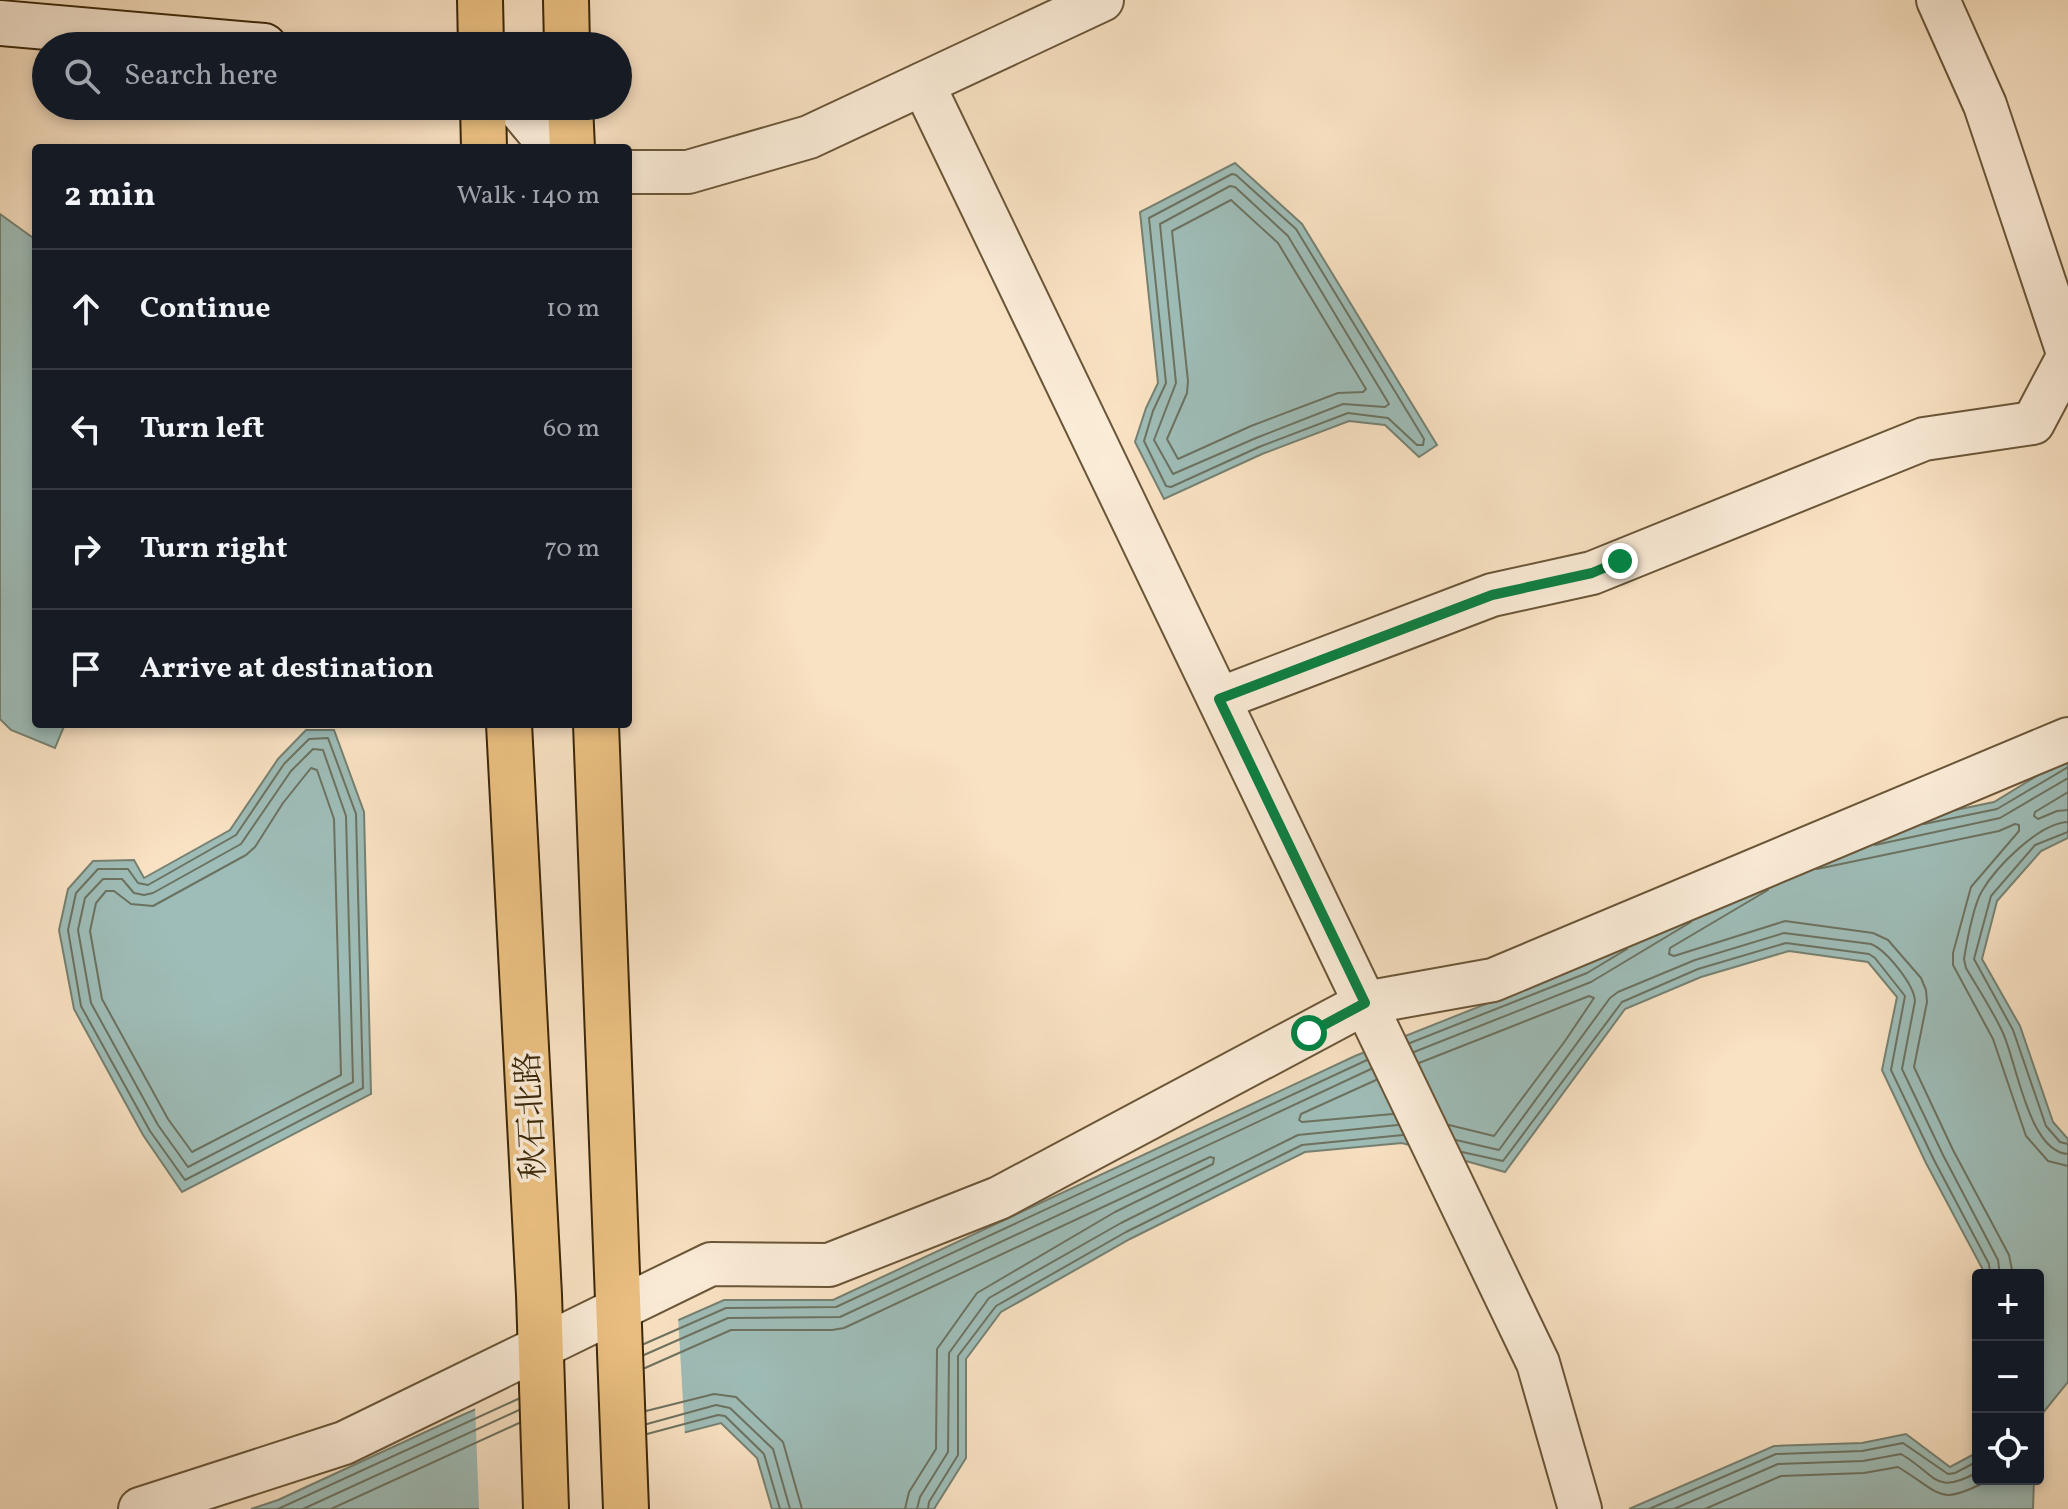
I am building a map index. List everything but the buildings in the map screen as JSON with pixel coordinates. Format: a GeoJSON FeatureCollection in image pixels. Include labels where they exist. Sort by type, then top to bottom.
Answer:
{"type":"FeatureCollection","features":[{"type":"Feature","properties":{"kind":"main road"},"geometry":{"type":"LineString","coordinates":[[480,0],[481,32]]}},
{"type":"Feature","properties":{"kind":"main road"},"geometry":{"type":"LineString","coordinates":[[566,0],[567,32]]}},
{"type":"Feature","properties":{"kind":"main road"},"geometry":{"type":"LineString","coordinates":[[483,120],[484,144]]}},
{"type":"Feature","properties":{"kind":"main road"},"geometry":{"type":"LineString","coordinates":[[571,120],[572,144]]}},
{"type":"Feature","properties":{"kind":"main road","name":"秋石北路"},"geometry":{"type":"LineString","coordinates":[[509,728],[539,1295],[546,1509]]}},
{"type":"Feature","properties":{"kind":"main road"},"geometry":{"type":"LineString","coordinates":[[596,728],[626,1509]]}},
{"type":"Feature","properties":{"kind":"street"},"geometry":{"type":"LineString","coordinates":[[632,172],[688,172],[809,137],[1102,0]]}},
{"type":"Feature","properties":{"kind":"street"},"geometry":{"type":"LineString","coordinates":[[1219,699],[1492,595],[1592,573],[1924,439],[2033,423],[2068,355],[1985,105],[1938,0]]}},
{"type":"Feature","properties":{"kind":"street"},"geometry":{"type":"LineString","coordinates":[[0,23],[103,32]]}},
{"type":"Feature","properties":{"kind":"street"},"geometry":{"type":"LineString","coordinates":[[923,84],[1538,1363],[1580,1509]]}},
{"type":"Feature","properties":{"kind":"street"},"geometry":{"type":"LineString","coordinates":[[529,120],[549,144]]}},
{"type":"Feature","properties":{"kind":"street"},"geometry":{"type":"LineString","coordinates":[[140,1509],[344,1443],[711,1264],[829,1265],[999,1198],[1365,1003],[1493,980],[2068,739]]}},
{"type":"Feature","properties":{"kind":"water"},"geometry":{"type":"Polygon","coordinates":[[[1235,163],[1302,224],[1437,445],[1419,457],[1385,425],[1349,421],[1262,454],[1164,499],[1135,442],[1158,383],[1140,212],[1235,163]]]}},
{"type":"Feature","properties":{"kind":"water"},"geometry":{"type":"Polygon","coordinates":[[[0,214],[32,237],[32,728],[63,728],[55,748],[11,730],[0,719],[0,214]]]}},
{"type":"Feature","properties":{"kind":"water"},"geometry":{"type":"Polygon","coordinates":[[[306,730],[334,730],[364,812],[371,1094],[182,1192],[143,1135],[74,1009],[59,930],[68,889],[93,861],[134,860],[144,878],[230,830],[278,759],[306,730]]]}},
{"type":"Feature","properties":{"kind":"water"},"geometry":{"type":"Polygon","coordinates":[[[2068,757],[2068,838],[2041,851],[1997,901],[1982,959],[2020,1026],[2053,1122],[2068,1139],[2068,1382],[2044,1412],[2044,1269],[1982,1269],[1926,1163],[1882,1070],[1897,997],[1868,962],[1789,951],[1701,977],[1625,1009],[1505,1172],[1402,1143],[1305,1152],[1130,1239],[1001,1312],[966,1359],[966,1458],[934,1509],[772,1509],[757,1458],[721,1423],[582,1459],[511,1509],[251,1509],[278,1500],[724,1300],[833,1300],[1355,1056],[1584,965],[1783,846],[1994,802],[2068,757]]]}},
{"type":"Feature","properties":{"kind":"water"},"geometry":{"type":"Polygon","coordinates":[[[1906,1434],[1950,1467],[1972,1455],[1972,1485],[2034,1485],[2033,1509],[1629,1509],[1774,1446],[1862,1443],[1906,1434]]]}},
{"type":"Feature","properties":{"kind":"pier"},"geometry":{"type":"Polygon","coordinates":[[[678,1316],[685,1436],[584,1463],[518,1509],[479,1509],[475,1405],[678,1316]]]}},
{"type":"Feature","properties":{"kind":"route"},"geometry":{"type":"LineString","coordinates":[[1309,1033],[1365,1003],[1219,699],[1492,595],[1592,573],[1620,561]]}}]}
